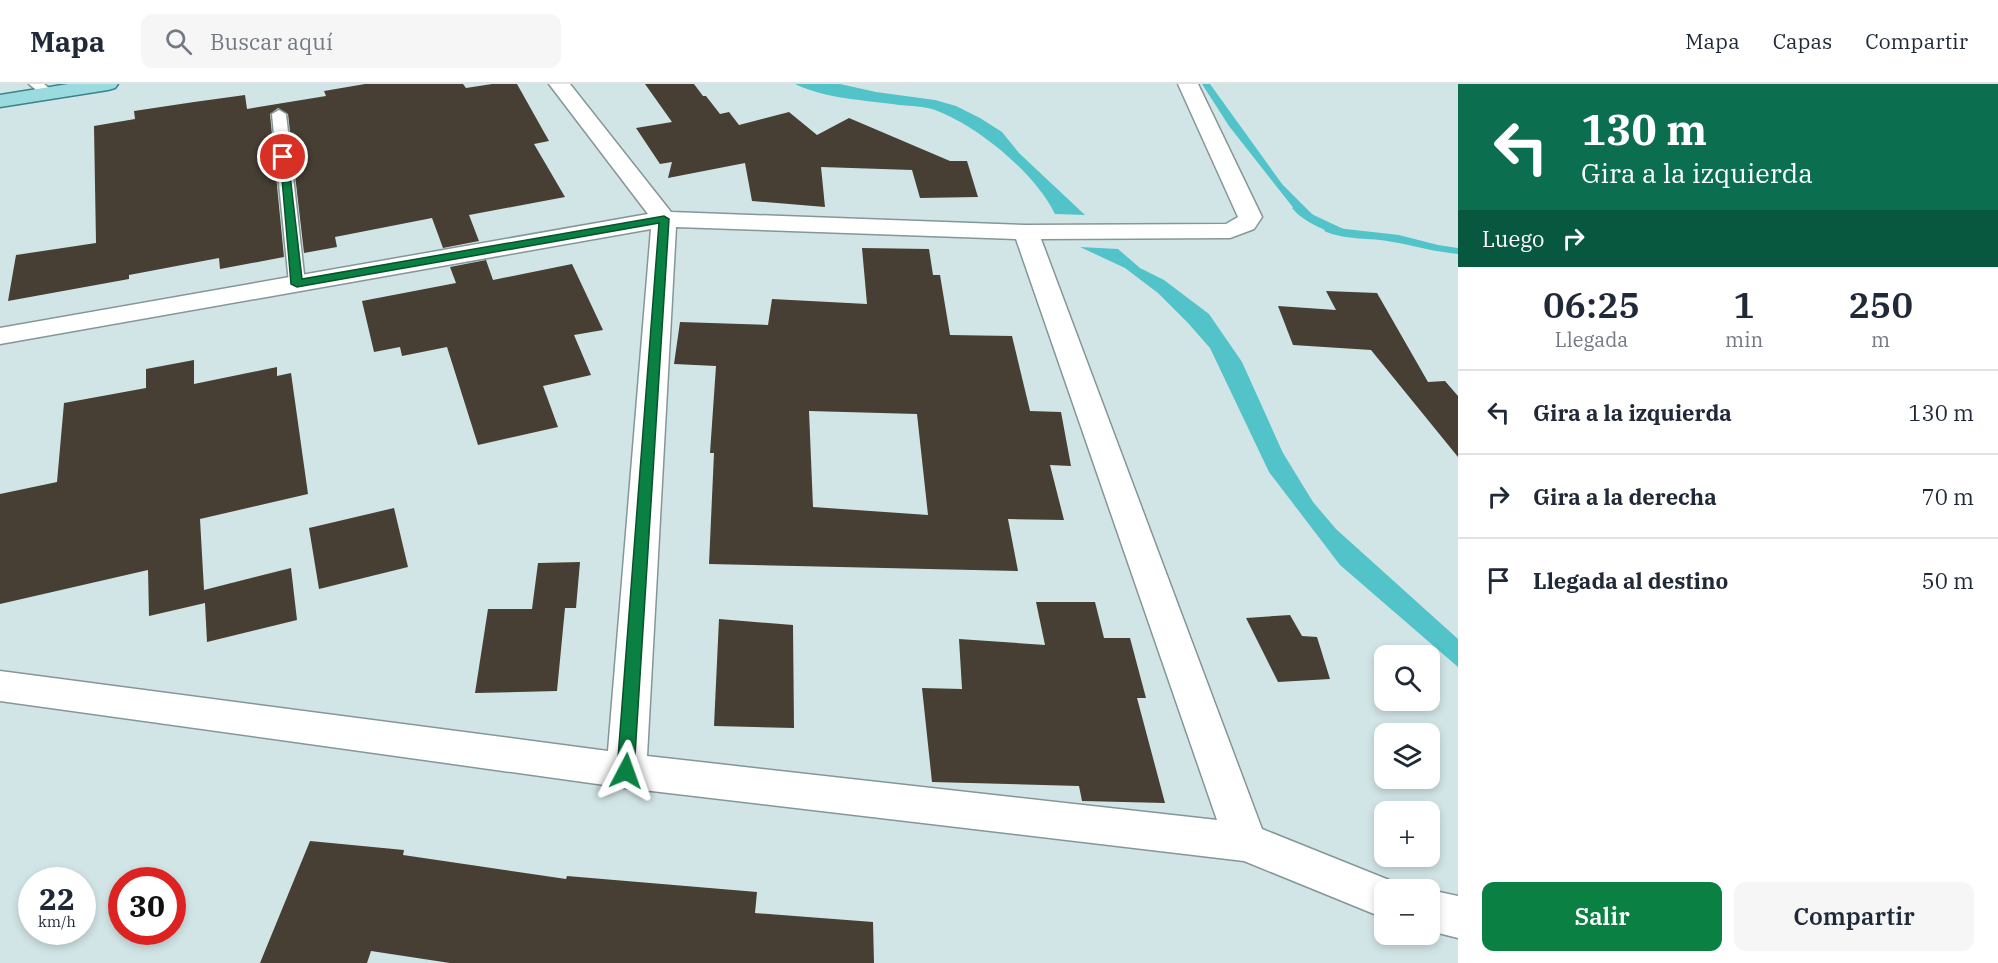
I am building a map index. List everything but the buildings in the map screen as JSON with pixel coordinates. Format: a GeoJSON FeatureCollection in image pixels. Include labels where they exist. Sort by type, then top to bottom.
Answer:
{"type":"FeatureCollection","features":[{"type":"Feature","properties":{"kind":"main road"},"geometry":{"type":"LineString","coordinates":[[0,101],[42,88],[108,84]]}},
{"type":"Feature","properties":{"kind":"street"},"geometry":{"type":"LineString","coordinates":[[559,84],[664,219],[626,771]]}},
{"type":"Feature","properties":{"kind":"street"},"geometry":{"type":"LineString","coordinates":[[0,336],[664,219],[1026,232],[1230,231],[1245,224],[1250,217],[1188,84]]}},
{"type":"Feature","properties":{"kind":"street"},"geometry":{"type":"LineString","coordinates":[[1026,232],[1246,842]]}},
{"type":"Feature","properties":{"kind":"street"},"geometry":{"type":"LineString","coordinates":[[0,686],[626,771],[1246,842],[1374,894]]}},
{"type":"Feature","properties":{"kind":"street"},"geometry":{"type":"LineString","coordinates":[[1440,913],[1458,917]]}},
{"type":"Feature","properties":{"kind":"lane"},"geometry":{"type":"LineString","coordinates":[[279,114],[297,284]]}},
{"type":"Feature","properties":{"kind":"water"},"geometry":{"type":"Polygon","coordinates":[[[795,84],[840,84],[876,92],[935,100],[956,106],[1002,132],[1019,153],[1085,215],[1055,214],[1046,198],[1020,167],[987,139],[952,117],[926,108],[833,96],[795,84]]]}},
{"type":"Feature","properties":{"kind":"water"},"geometry":{"type":"Polygon","coordinates":[[[1202,84],[1210,84],[1282,184],[1315,217],[1306,218],[1299,215],[1229,126],[1202,84]]]}},
{"type":"Feature","properties":{"kind":"water"},"geometry":{"type":"Polygon","coordinates":[[[1328,227],[1399,235],[1458,248],[1458,254],[1384,241],[1350,238],[1324,231],[1328,227]]]}},
{"type":"Feature","properties":{"kind":"water"},"geometry":{"type":"Polygon","coordinates":[[[1080,247],[1118,249],[1140,268],[1164,280],[1209,314],[1242,362],[1283,453],[1313,502],[1336,529],[1458,639],[1458,667],[1440,651],[1440,645],[1433,645],[1340,565],[1269,472],[1210,348],[1158,293],[1125,268],[1080,247]]]}},
{"type":"Feature","properties":{"kind":"waterway"},"geometry":{"type":"LineString","coordinates":[[1297,208],[1301,213],[1339,232],[1347,233]]}},
{"type":"Feature","properties":{"kind":"route"},"geometry":{"type":"LineString","coordinates":[[283,157],[297,284],[664,219],[626,771]]}}]}
